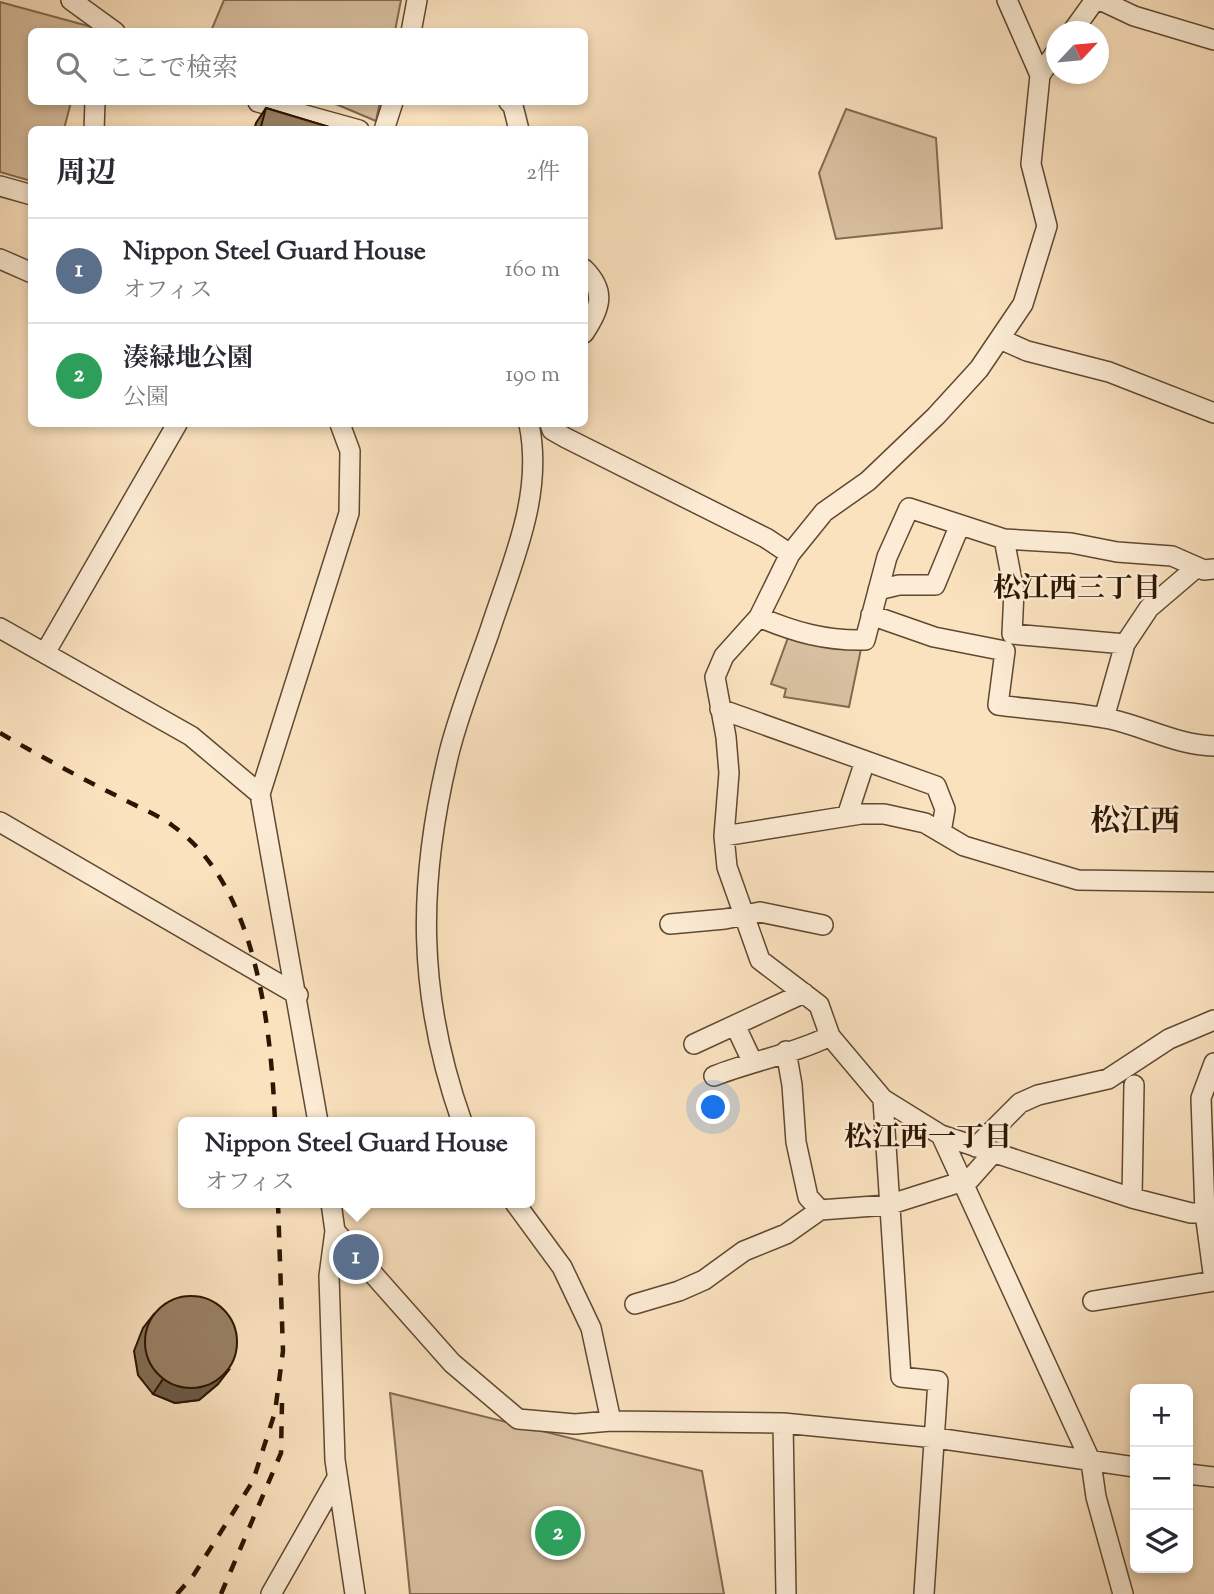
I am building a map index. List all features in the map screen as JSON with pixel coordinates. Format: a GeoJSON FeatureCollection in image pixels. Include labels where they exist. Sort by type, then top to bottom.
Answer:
{"type":"FeatureCollection","features":[{"type":"Feature","properties":{"kind":"street"},"geometry":{"type":"LineString","coordinates":[[65,0],[100,26]]}},
{"type":"Feature","properties":{"kind":"street"},"geometry":{"type":"LineString","coordinates":[[71,0],[100,26]]}},
{"type":"Feature","properties":{"kind":"street"},"geometry":{"type":"LineString","coordinates":[[412,28],[417,0]]}},
{"type":"Feature","properties":{"kind":"street"},"geometry":{"type":"LineString","coordinates":[[1007,0],[1040,75]]}},
{"type":"Feature","properties":{"kind":"street"},"geometry":{"type":"LineString","coordinates":[[1081,21],[1097,0],[1134,16],[1214,40]]}},
{"type":"Feature","properties":{"kind":"street"},"geometry":{"type":"LineString","coordinates":[[1046,66],[1040,75],[1031,164],[1047,226],[1023,304],[979,369],[936,416],[867,481],[824,512],[790,554],[759,617],[724,656],[715,677],[729,773],[724,836],[727,867],[760,960],[819,1005],[830,1036],[883,1099],[941,1135],[1132,1198],[1191,1213],[1210,1212]]}},
{"type":"Feature","properties":{"kind":"street"},"geometry":{"type":"LineString","coordinates":[[94,126],[95,105]]}},
{"type":"Feature","properties":{"kind":"street"},"geometry":{"type":"LineString","coordinates":[[269,105],[345,126]]}},
{"type":"Feature","properties":{"kind":"street"},"geometry":{"type":"LineString","coordinates":[[385,126],[392,105]]}},
{"type":"Feature","properties":{"kind":"street"},"geometry":{"type":"LineString","coordinates":[[512,105],[518,126]]}},
{"type":"Feature","properties":{"kind":"street"},"geometry":{"type":"LineString","coordinates":[[0,186],[28,194]]}},
{"type":"Feature","properties":{"kind":"street"},"geometry":{"type":"LineString","coordinates":[[0,259],[28,271]]}},
{"type":"Feature","properties":{"kind":"street"},"geometry":{"type":"LineString","coordinates":[[588,273],[596,281],[599,290],[598,311],[588,327]]}},
{"type":"Feature","properties":{"kind":"street"},"geometry":{"type":"LineString","coordinates":[[1000,339],[1027,351],[1109,372],[1214,413]]}},
{"type":"Feature","properties":{"kind":"street"},"geometry":{"type":"LineString","coordinates":[[45,653],[175,427]]}},
{"type":"Feature","properties":{"kind":"street"},"geometry":{"type":"LineString","coordinates":[[317,1117],[298,995],[260,794],[349,513],[350,452],[341,427]]}},
{"type":"Feature","properties":{"kind":"street"},"geometry":{"type":"LineString","coordinates":[[460,1117],[445,1075],[433,1019],[424,950],[426,888],[434,826],[449,751],[531,503],[535,451],[530,427]]}},
{"type":"Feature","properties":{"kind":"street"},"geometry":{"type":"LineString","coordinates":[[551,427],[566,438],[744,526],[790,554]]}},
{"type":"Feature","properties":{"kind":"street"},"geometry":{"type":"LineString","coordinates":[[759,617],[797,634],[842,641],[865,640],[887,557],[909,508],[959,527],[1004,539],[1070,543],[1118,552],[1172,556],[1205,568],[1214,587]]}},
{"type":"Feature","properties":{"kind":"street"},"geometry":{"type":"LineString","coordinates":[[878,590],[899,585],[935,585],[959,527]]}},
{"type":"Feature","properties":{"kind":"street"},"geometry":{"type":"LineString","coordinates":[[1004,539],[1014,591],[1012,634],[1125,644]]}},
{"type":"Feature","properties":{"kind":"street"},"geometry":{"type":"LineString","coordinates":[[1104,718],[1125,644],[1149,608],[1205,568]]}},
{"type":"Feature","properties":{"kind":"street"},"geometry":{"type":"LineString","coordinates":[[871,615],[934,637],[1005,650],[998,705],[1104,718],[1196,746],[1214,746]]}},
{"type":"Feature","properties":{"kind":"street"},"geometry":{"type":"LineString","coordinates":[[0,628],[191,736],[260,794]]}},
{"type":"Feature","properties":{"kind":"street"},"geometry":{"type":"LineString","coordinates":[[720,709],[936,786],[945,809],[941,832]]}},
{"type":"Feature","properties":{"kind":"street"},"geometry":{"type":"LineString","coordinates":[[847,816],[865,761]]}},
{"type":"Feature","properties":{"kind":"street"},"geometry":{"type":"LineString","coordinates":[[724,836],[847,816],[884,814],[925,823],[964,846],[1078,880],[1214,882]]}},
{"type":"Feature","properties":{"kind":"street"},"geometry":{"type":"LineString","coordinates":[[0,822],[298,995]]}},
{"type":"Feature","properties":{"kind":"street"},"geometry":{"type":"LineString","coordinates":[[670,924],[725,919],[760,912],[823,925]]}},
{"type":"Feature","properties":{"kind":"street"},"geometry":{"type":"LineString","coordinates":[[694,1044],[804,993]]}},
{"type":"Feature","properties":{"kind":"street"},"geometry":{"type":"LineString","coordinates":[[635,1304],[679,1291],[704,1280],[744,1251],[786,1234],[820,1210],[888,1205],[962,1181],[980,1171],[985,1150],[1020,1103],[1038,1095],[1108,1079],[1169,1039],[1193,1026],[1214,1020]]}},
{"type":"Feature","properties":{"kind":"street"},"geometry":{"type":"LineString","coordinates":[[735,1025],[752,1061]]}},
{"type":"Feature","properties":{"kind":"street"},"geometry":{"type":"LineString","coordinates":[[714,1076],[752,1061],[806,1048],[830,1036]]}},
{"type":"Feature","properties":{"kind":"street"},"geometry":{"type":"LineString","coordinates":[[786,1051],[792,1085],[796,1142],[808,1197],[820,1210]]}},
{"type":"Feature","properties":{"kind":"street"},"geometry":{"type":"LineString","coordinates":[[1093,1301],[1214,1280],[1201,1098],[1214,1063]]}},
{"type":"Feature","properties":{"kind":"street"},"geometry":{"type":"LineString","coordinates":[[1132,1198],[1134,1086]]}},
{"type":"Feature","properties":{"kind":"street"},"geometry":{"type":"LineString","coordinates":[[883,1099],[901,1377],[938,1381],[923,1594]]}},
{"type":"Feature","properties":{"kind":"street"},"geometry":{"type":"LineString","coordinates":[[941,1135],[1091,1462],[1096,1497],[1123,1594]]}},
{"type":"Feature","properties":{"kind":"street"},"geometry":{"type":"LineString","coordinates":[[332,1208],[335,1231],[329,1276],[337,1478],[355,1594]]}},
{"type":"Feature","properties":{"kind":"street"},"geometry":{"type":"LineString","coordinates":[[518,1208],[562,1267],[591,1328],[611,1422]]}},
{"type":"Feature","properties":{"kind":"street"},"geometry":{"type":"LineString","coordinates":[[335,1231],[452,1363],[518,1419],[575,1424],[783,1423],[936,1437],[1130,1466]]}},
{"type":"Feature","properties":{"kind":"street"},"geometry":{"type":"LineString","coordinates":[[783,1423],[786,1594]]}},
{"type":"Feature","properties":{"kind":"street"},"geometry":{"type":"LineString","coordinates":[[1193,1475],[1214,1477]]}},
{"type":"Feature","properties":{"kind":"street"},"geometry":{"type":"LineString","coordinates":[[271,1594],[337,1478]]}},
{"type":"Feature","properties":{"kind":"shaded area"},"geometry":{"type":"Polygon","coordinates":[[[224,0],[401,0],[396,28],[212,28],[224,0]]]}},
{"type":"Feature","properties":{"kind":"shaded area"},"geometry":{"type":"Polygon","coordinates":[[[0,2],[92,27],[28,28],[28,105],[70,105],[65,126],[28,126],[28,180],[0,172],[0,2]]]}},
{"type":"Feature","properties":{"kind":"shaded area"},"geometry":{"type":"Polygon","coordinates":[[[338,105],[379,105],[376,121],[338,105]]]}},
{"type":"Feature","properties":{"kind":"shaded area"},"geometry":{"type":"Polygon","coordinates":[[[846,109],[936,138],[942,228],[836,239],[819,173],[846,109]]]}},
{"type":"Feature","properties":{"kind":"shaded area"},"geometry":{"type":"Polygon","coordinates":[[[789,635],[861,649],[849,707],[784,697],[786,689],[771,684],[789,635]]]}},
{"type":"Feature","properties":{"kind":"shaded area"},"geometry":{"type":"Polygon","coordinates":[[[390,1393],[702,1471],[724,1594],[410,1594],[390,1393]]]}},
{"type":"Feature","properties":{"kind":"building"},"geometry":{"type":"Polygon","coordinates":[[[266,108],[326,126],[261,126],[266,108]]]}},
{"type":"Feature","properties":{"kind":"building"},"geometry":{"type":"Polygon","coordinates":[[[191,1296],[209,1300],[223,1310],[233,1324],[237,1342],[233,1360],[223,1374],[209,1384],[191,1388],[173,1384],[159,1374],[149,1360],[145,1342],[149,1324],[159,1310],[173,1300],[191,1296]]]}},
{"type":"Feature","properties":{"kind":"railway"},"geometry":{"type":"LineString","coordinates":[[0,733],[173,826],[201,852],[224,884],[241,921],[263,1002],[275,1117]]}},
{"type":"Feature","properties":{"kind":"railway"},"geometry":{"type":"LineString","coordinates":[[177,1594],[193,1576],[253,1481],[275,1412],[283,1351],[278,1208]]}},
{"type":"Feature","properties":{"kind":"railway"},"geometry":{"type":"LineString","coordinates":[[221,1594],[281,1453],[282,1403]]}},
{"type":"Feature","properties":{"kind":"place","name":"Nippon Steel Guard House"},"geometry":{"type":"Point","coordinates":[356,1257]}},
{"type":"Feature","properties":{"kind":"place","name":"湊緑地公園"},"geometry":{"type":"Point","coordinates":[558,1533]}},
{"type":"Feature","properties":{"kind":"district","name":"松江西三丁目"},"geometry":{"type":"Point","coordinates":[1077,590]}},
{"type":"Feature","properties":{"kind":"district","name":"松江西"},"geometry":{"type":"Point","coordinates":[1135,822]}},
{"type":"Feature","properties":{"kind":"district","name":"松江西一丁目"},"geometry":{"type":"Point","coordinates":[928,1139]}}]}
